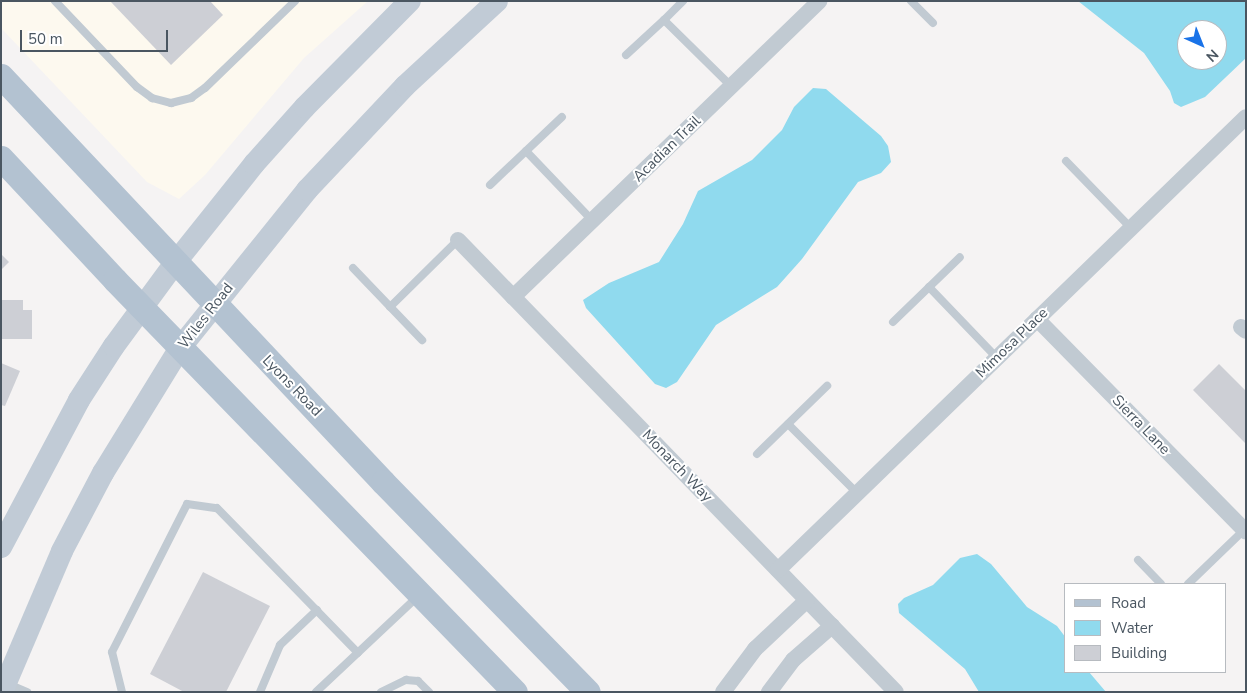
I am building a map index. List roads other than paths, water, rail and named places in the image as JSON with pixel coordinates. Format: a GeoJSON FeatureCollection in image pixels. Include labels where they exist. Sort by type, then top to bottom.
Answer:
{"type":"FeatureCollection","features":[{"type":"Feature","properties":{"kind":"main road"},"geometry":{"type":"LineString","coordinates":[[1,547],[80,400],[175,263],[254,164],[305,106],[410,1]]}},
{"type":"Feature","properties":{"kind":"main road","name":"Wiles Road"},"geometry":{"type":"LineString","coordinates":[[3,687],[76,525],[149,396],[180,348],[307,190],[354,138],[405,86],[497,1]]}},
{"type":"Feature","properties":{"kind":"main road","name":"Lyons Road"},"geometry":{"type":"LineString","coordinates":[[1,76],[214,304],[588,692]]}},
{"type":"Feature","properties":{"kind":"main road"},"geometry":{"type":"LineString","coordinates":[[1,158],[180,348],[515,692]]}},
{"type":"Feature","properties":{"kind":"street","name":"Acadian Trail"},"geometry":{"type":"LineString","coordinates":[[513,297],[820,1]]}},
{"type":"Feature","properties":{"kind":"street","name":"Mimosa Place"},"geometry":{"type":"LineString","coordinates":[[778,570],[1246,117]]}},
{"type":"Feature","properties":{"kind":"street","name":"Monarch Way"},"geometry":{"type":"LineString","coordinates":[[458,240],[896,692]]}},
{"type":"Feature","properties":{"kind":"street","name":"Sierra Lane"},"geometry":{"type":"LineString","coordinates":[[1037,319],[1245,531]]}},
{"type":"Feature","properties":{"kind":"street"},"geometry":{"type":"LineString","coordinates":[[723,692],[755,649],[806,600]]}},
{"type":"Feature","properties":{"kind":"street"},"geometry":{"type":"LineString","coordinates":[[769,692],[793,660],[832,626]]}},
{"type":"Feature","properties":{"kind":"lane"},"geometry":{"type":"LineString","coordinates":[[55,1],[137,87],[152,98],[171,103],[191,98],[205,88],[295,1]]}},
{"type":"Feature","properties":{"kind":"lane"},"geometry":{"type":"LineString","coordinates":[[626,54],[683,1]]}},
{"type":"Feature","properties":{"kind":"lane"},"geometry":{"type":"LineString","coordinates":[[912,1],[933,23]]}},
{"type":"Feature","properties":{"kind":"lane"},"geometry":{"type":"LineString","coordinates":[[664,20],[732,87]]}},
{"type":"Feature","properties":{"kind":"lane"},"geometry":{"type":"LineString","coordinates":[[490,185],[562,117]]}},
{"type":"Feature","properties":{"kind":"lane"},"geometry":{"type":"LineString","coordinates":[[526,151],[592,220]]}},
{"type":"Feature","properties":{"kind":"lane"},"geometry":{"type":"LineString","coordinates":[[1066,161],[1131,228]]}},
{"type":"Feature","properties":{"kind":"lane"},"geometry":{"type":"LineString","coordinates":[[390,307],[458,240]]}},
{"type":"Feature","properties":{"kind":"lane"},"geometry":{"type":"LineString","coordinates":[[893,322],[960,257]]}},
{"type":"Feature","properties":{"kind":"lane"},"geometry":{"type":"LineString","coordinates":[[353,268],[422,340]]}},
{"type":"Feature","properties":{"kind":"lane"},"geometry":{"type":"LineString","coordinates":[[929,287],[997,358]]}},
{"type":"Feature","properties":{"kind":"lane"},"geometry":{"type":"LineString","coordinates":[[757,454],[827,386]]}},
{"type":"Feature","properties":{"kind":"lane"},"geometry":{"type":"LineString","coordinates":[[788,424],[857,493]]}},
{"type":"Feature","properties":{"kind":"lane"},"geometry":{"type":"LineString","coordinates":[[122,692],[112,652],[187,504],[217,508],[358,653]]}},
{"type":"Feature","properties":{"kind":"lane"},"geometry":{"type":"LineString","coordinates":[[1189,583],[1245,531]]}},
{"type":"Feature","properties":{"kind":"lane"},"geometry":{"type":"LineString","coordinates":[[1138,560],[1160,583]]}},
{"type":"Feature","properties":{"kind":"lane"},"geometry":{"type":"LineString","coordinates":[[316,692],[420,595]]}},
{"type":"Feature","properties":{"kind":"lane"},"geometry":{"type":"LineString","coordinates":[[260,692],[280,645],[317,610]]}},
{"type":"Feature","properties":{"kind":"lane"},"geometry":{"type":"LineString","coordinates":[[381,692],[406,680],[418,681],[429,692]]}},
{"type":"Feature","properties":{"kind":"lane"},"geometry":{"type":"LineString","coordinates":[[3,687],[27,692]]}},
{"type":"Feature","properties":{"kind":"water"},"geometry":{"type":"Polygon","coordinates":[[[1078,1],[1246,1],[1246,58],[1205,97],[1181,107],[1174,103],[1170,91],[1144,53],[1078,1]]]}},
{"type":"Feature","properties":{"kind":"water"},"geometry":{"type":"Polygon","coordinates":[[[813,88],[826,89],[881,136],[888,146],[891,162],[881,173],[858,182],[802,259],[777,287],[716,325],[677,382],[666,388],[655,384],[586,308],[583,300],[609,283],[659,262],[683,224],[698,191],[752,160],[782,130],[794,107],[813,88]]]}},
{"type":"Feature","properties":{"kind":"water"},"geometry":{"type":"Polygon","coordinates":[[[977,554],[991,564],[1027,607],[1057,626],[1064,635],[1064,673],[1090,673],[1106,692],[979,692],[965,669],[899,613],[898,604],[904,598],[933,585],[960,558],[977,554]]]}}]}
